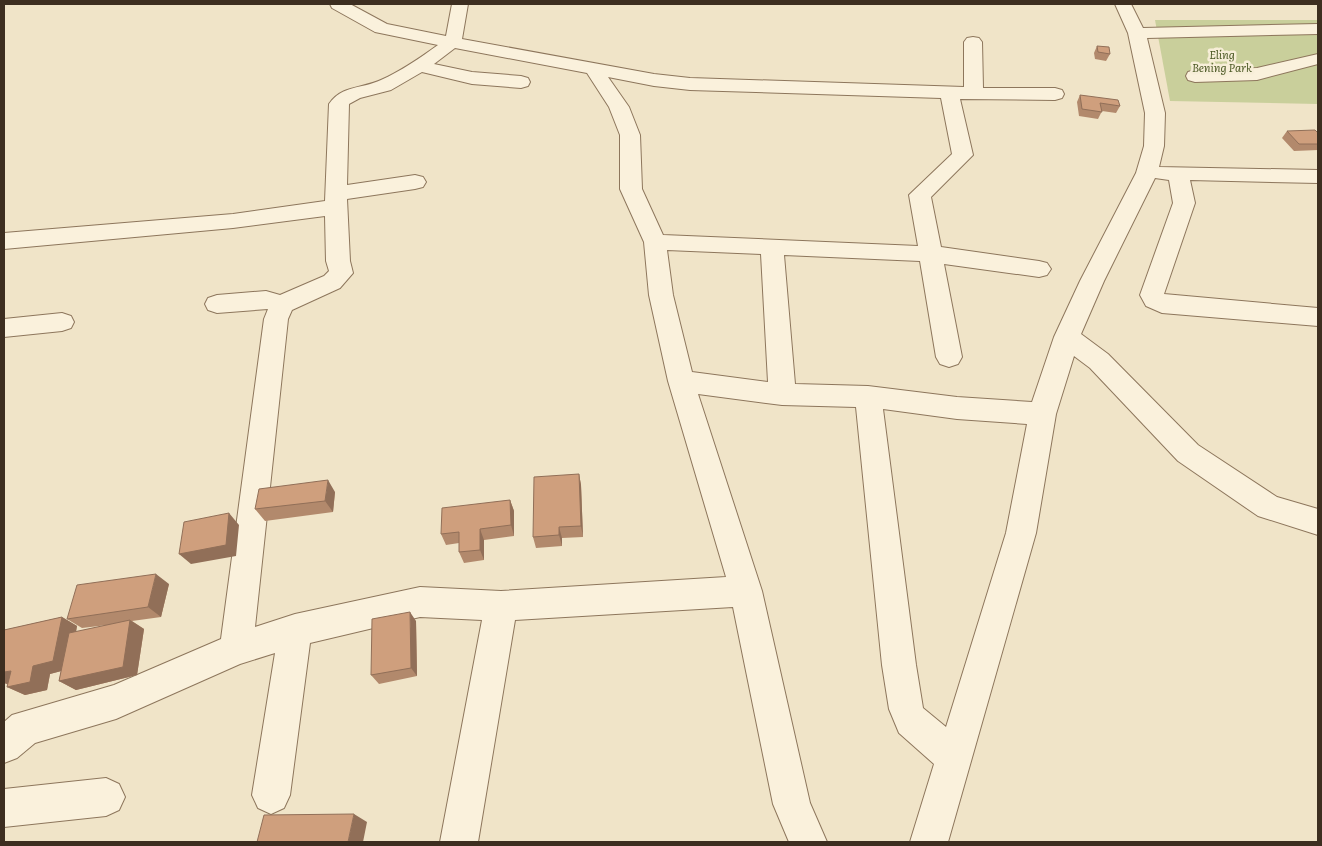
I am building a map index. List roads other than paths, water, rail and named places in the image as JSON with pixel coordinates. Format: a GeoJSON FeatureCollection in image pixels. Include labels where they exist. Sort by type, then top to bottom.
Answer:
{"type":"FeatureCollection","features":[{"type":"Feature","properties":{"kind":"street"},"geometry":{"type":"LineString","coordinates":[[338,4],[381,28],[452,41],[487,50],[592,67],[654,80],[690,84],[949,94],[1055,94]]}},
{"type":"Feature","properties":{"kind":"street"},"geometry":{"type":"LineString","coordinates":[[217,304],[266,300],[282,304],[332,282],[341,272],[338,261],[336,200],[339,104],[341,99],[384,86],[418,66],[452,41],[460,4]]}},
{"type":"Feature","properties":{"kind":"street"},"geometry":{"type":"LineString","coordinates":[[929,842],[1021,533],[1042,414],[1067,337],[1092,281],[1147,173],[1154,146],[1155,113],[1137,33],[1123,4]]}},
{"type":"Feature","properties":{"kind":"street"},"geometry":{"type":"LineString","coordinates":[[1137,33],[1318,29]]}},
{"type":"Feature","properties":{"kind":"street"},"geometry":{"type":"LineString","coordinates":[[974,42],[974,94]]}},
{"type":"Feature","properties":{"kind":"street"},"geometry":{"type":"LineString","coordinates":[[1196,76],[1257,74],[1318,59]]}},
{"type":"Feature","properties":{"kind":"street"},"geometry":{"type":"LineString","coordinates":[[418,66],[472,78],[521,82]]}},
{"type":"Feature","properties":{"kind":"street"},"geometry":{"type":"LineString","coordinates":[[592,67],[619,107],[630,135],[631,189],[655,242],[655,259],[660,298],[676,352],[682,382],[746,591],[792,804],[808,842]]}},
{"type":"Feature","properties":{"kind":"street"},"geometry":{"type":"LineString","coordinates":[[949,94],[963,155],[920,195],[949,357]]}},
{"type":"Feature","properties":{"kind":"street"},"geometry":{"type":"LineString","coordinates":[[1147,173],[1318,176]]}},
{"type":"Feature","properties":{"kind":"street"},"geometry":{"type":"LineString","coordinates":[[1178,173],[1184,203],[1152,295],[1155,300],[1162,304],[1318,317]]}},
{"type":"Feature","properties":{"kind":"street"},"geometry":{"type":"LineString","coordinates":[[4,241],[233,221],[415,182]]}},
{"type":"Feature","properties":{"kind":"street"},"geometry":{"type":"LineString","coordinates":[[655,242],[932,254],[1039,269]]}},
{"type":"Feature","properties":{"kind":"street"},"geometry":{"type":"LineString","coordinates":[[772,246],[782,394]]}},
{"type":"Feature","properties":{"kind":"street"},"geometry":{"type":"LineString","coordinates":[[236,649],[276,319],[282,304]]}},
{"type":"Feature","properties":{"kind":"street"},"geometry":{"type":"LineString","coordinates":[[4,328],[62,322]]}},
{"type":"Feature","properties":{"kind":"street"},"geometry":{"type":"LineString","coordinates":[[1067,337],[1099,361],[1188,453],[1268,507],[1318,522]]}},
{"type":"Feature","properties":{"kind":"street"},"geometry":{"type":"LineString","coordinates":[[682,382],[782,394],[868,397],[958,408],[1042,414]]}},
{"type":"Feature","properties":{"kind":"street"},"geometry":{"type":"LineString","coordinates":[[868,397],[899,664],[906,709],[911,721],[954,757]]}},
{"type":"Feature","properties":{"kind":"street"},"geometry":{"type":"LineString","coordinates":[[4,745],[25,728],[116,702],[236,649],[295,630],[420,602],[501,606],[746,591]]}},
{"type":"Feature","properties":{"kind":"street"},"geometry":{"type":"LineString","coordinates":[[459,842],[501,606]]}},
{"type":"Feature","properties":{"kind":"street"},"geometry":{"type":"LineString","coordinates":[[271,796],[295,630]]}},
{"type":"Feature","properties":{"kind":"street"},"geometry":{"type":"LineString","coordinates":[[4,808],[106,797]]}},
{"type":"Feature","properties":{"kind":"park label","name":"Eling Bening Park"},"geometry":{"type":"Point","coordinates":[1222,61]}}]}
